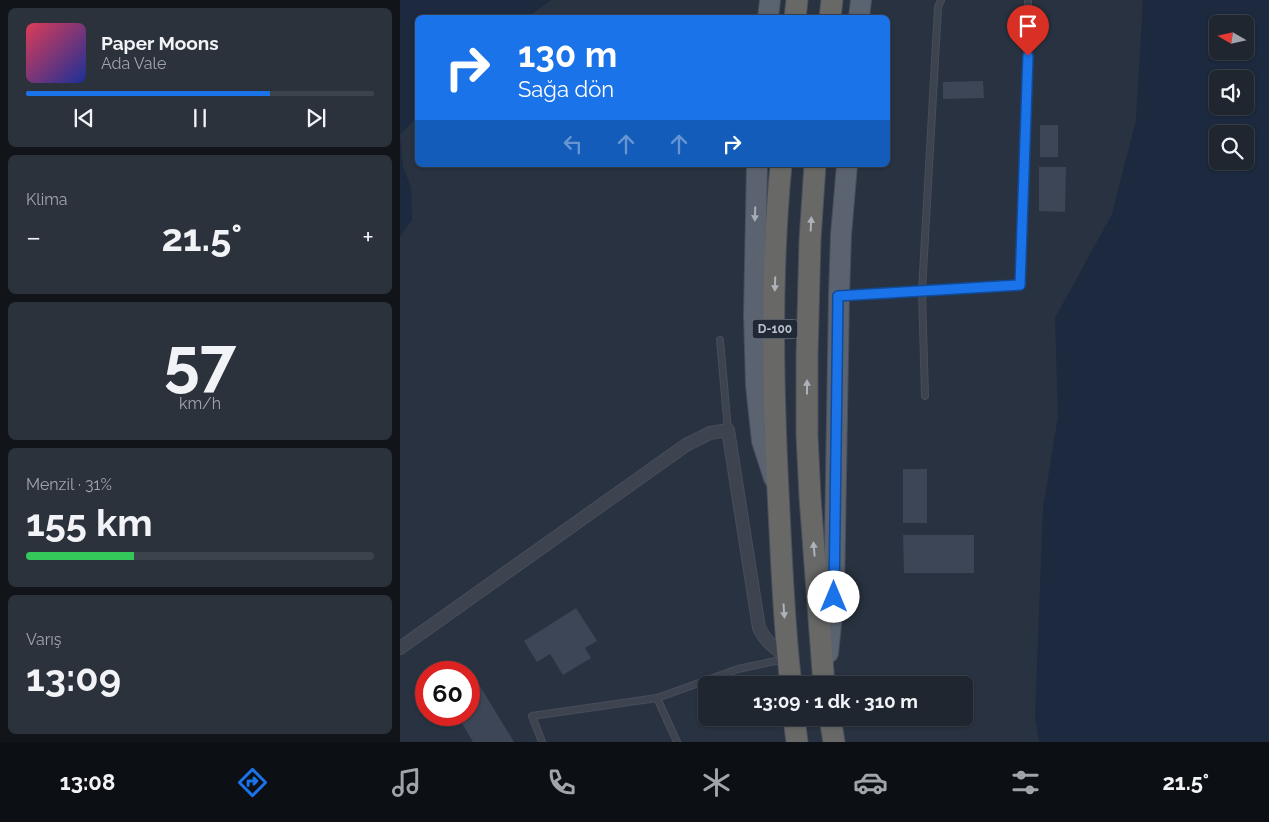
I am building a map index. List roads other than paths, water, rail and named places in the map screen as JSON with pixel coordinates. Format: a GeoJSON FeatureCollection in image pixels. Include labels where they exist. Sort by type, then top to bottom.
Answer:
{"type":"FeatureCollection","features":[{"type":"Feature","properties":{"kind":"highway"},"geometry":{"type":"LineString","coordinates":[[795,15],[797,0]]}},
{"type":"Feature","properties":{"kind":"highway"},"geometry":{"type":"LineString","coordinates":[[830,15],[832,0]]}},
{"type":"Feature","properties":{"kind":"highway","name":"D-100"},"geometry":{"type":"LineString","coordinates":[[781,167],[775,292],[774,422],[790,676]]}},
{"type":"Feature","properties":{"kind":"highway","name":"D-100"},"geometry":{"type":"LineString","coordinates":[[815,167],[810,240],[807,435],[823,676]]}},
{"type":"Feature","properties":{"kind":"highway"},"geometry":{"type":"LineString","coordinates":[[795,726],[797,742]]}},
{"type":"Feature","properties":{"kind":"highway"},"geometry":{"type":"LineString","coordinates":[[831,726],[834,742]]}},
{"type":"Feature","properties":{"kind":"main road"},"geometry":{"type":"LineString","coordinates":[[768,15],[770,0]]}},
{"type":"Feature","properties":{"kind":"main road"},"geometry":{"type":"LineString","coordinates":[[859,15],[861,0]]}},
{"type":"Feature","properties":{"kind":"main road"},"geometry":{"type":"LineString","coordinates":[[757,167],[754,305],[756,385],[762,441],[778,492]]}},
{"type":"Feature","properties":{"kind":"main road"},"geometry":{"type":"LineString","coordinates":[[825,676],[834,597],[838,296],[847,167]]}},
{"type":"Feature","properties":{"kind":"street"},"geometry":{"type":"LineString","coordinates":[[400,648],[686,445],[710,433],[728,430],[760,628],[764,638],[788,658]]}},
{"type":"Feature","properties":{"kind":"lane"},"geometry":{"type":"LineString","coordinates":[[925,396],[922,291],[938,7],[941,0]]}},
{"type":"Feature","properties":{"kind":"lane"},"geometry":{"type":"LineString","coordinates":[[838,296],[1020,285],[1027,93],[1028,0]]}},
{"type":"Feature","properties":{"kind":"lane"},"geometry":{"type":"LineString","coordinates":[[720,340],[728,430]]}},
{"type":"Feature","properties":{"kind":"lane"},"geometry":{"type":"LineString","coordinates":[[542,742],[532,716],[657,698],[738,669],[788,658]]}},
{"type":"Feature","properties":{"kind":"lane"},"geometry":{"type":"LineString","coordinates":[[657,698],[677,742]]}},
{"type":"Feature","properties":{"kind":"water"},"geometry":{"type":"Polygon","coordinates":[[[400,0],[551,0],[531,15],[415,15],[415,119],[400,135],[400,0]]]}},
{"type":"Feature","properties":{"kind":"water"},"geometry":{"type":"Polygon","coordinates":[[[1143,0],[1269,0],[1269,742],[1039,742],[1035,717],[1043,508],[1058,416],[1055,318],[1112,214],[1136,120],[1143,0]]]}},
{"type":"Feature","properties":{"kind":"water"},"geometry":{"type":"Polygon","coordinates":[[[400,135],[403,166],[411,188],[412,220],[400,237],[400,135]]]}}]}
